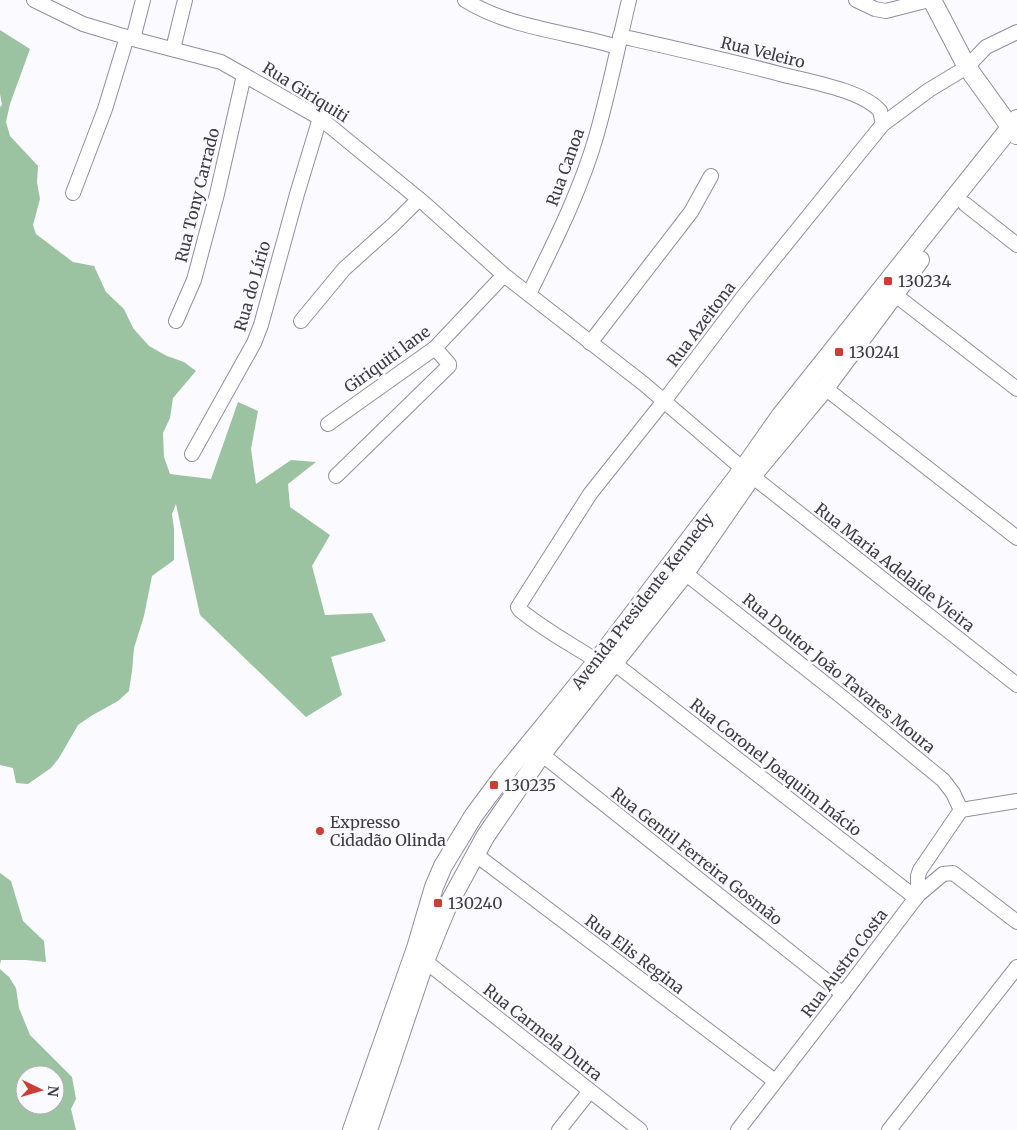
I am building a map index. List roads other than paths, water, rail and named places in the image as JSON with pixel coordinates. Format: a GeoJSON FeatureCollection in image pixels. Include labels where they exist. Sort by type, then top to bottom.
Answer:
{"type":"FeatureCollection","features":[{"type":"Feature","properties":{"kind":"main road"},"geometry":{"type":"LineString","coordinates":[[930,0],[967,67],[1015,129]]}},
{"type":"Feature","properties":{"kind":"main road","name":"Avenida Presidente Kennedy"},"geometry":{"type":"LineString","coordinates":[[368,1130],[425,961],[448,905],[535,749],[597,661],[747,472],[825,388],[894,294],[965,204],[1015,129]]}},
{"type":"Feature","properties":{"kind":"main road","name":"Avenida Presidente Kennedy"},"geometry":{"type":"LineString","coordinates":[[352,1130],[416,948],[428,904],[443,866],[474,815],[614,663],[685,573],[781,415],[1015,129]]}},
{"type":"Feature","properties":{"kind":"street","name":"Rua Giriquiti"},"geometry":{"type":"LineString","coordinates":[[34,0],[83,24],[221,62],[320,118],[419,199],[504,275],[644,384],[747,472]]}},
{"type":"Feature","properties":{"kind":"street"},"geometry":{"type":"LineString","coordinates":[[73,193],[143,0]]}},
{"type":"Feature","properties":{"kind":"street"},"geometry":{"type":"LineString","coordinates":[[173,49],[185,0]]}},
{"type":"Feature","properties":{"kind":"street","name":"Rua Veleiro"},"geometry":{"type":"LineString","coordinates":[[466,0],[478,8],[531,26],[758,68],[822,85],[860,97],[876,107],[881,114],[883,124]]}},
{"type":"Feature","properties":{"kind":"street","name":"Rua Canoa"},"geometry":{"type":"LineString","coordinates":[[524,291],[567,215],[583,176],[596,138],[613,74],[629,0]]}},
{"type":"Feature","properties":{"kind":"street"},"geometry":{"type":"LineString","coordinates":[[856,0],[875,9],[886,11],[930,0]]}},
{"type":"Feature","properties":{"kind":"street","name":"Rua Azeitona"},"geometry":{"type":"LineString","coordinates":[[597,661],[572,644],[539,626],[520,610],[519,605],[590,494],[743,297],[883,124],[929,90],[967,67],[986,47],[1017,32]]}},
{"type":"Feature","properties":{"kind":"street","name":"Rua Tony Carrado"},"geometry":{"type":"LineString","coordinates":[[176,321],[194,280],[217,194],[244,75]]}},
{"type":"Feature","properties":{"kind":"street","name":"Rua do Lírio"},"geometry":{"type":"LineString","coordinates":[[192,454],[254,344],[261,325],[296,194],[320,118]]}},
{"type":"Feature","properties":{"kind":"street"},"geometry":{"type":"LineString","coordinates":[[590,343],[691,212],[711,176]]}},
{"type":"Feature","properties":{"kind":"street"},"geometry":{"type":"LineString","coordinates":[[301,321],[344,269],[419,199]]}},
{"type":"Feature","properties":{"kind":"street"},"geometry":{"type":"LineString","coordinates":[[965,204],[1017,245]]}},
{"type":"Feature","properties":{"kind":"street","name":"Giriquiti lane"},"geometry":{"type":"LineString","coordinates":[[328,424],[435,348],[504,275]]}},
{"type":"Feature","properties":{"kind":"street"},"geometry":{"type":"LineString","coordinates":[[894,294],[1017,389]]}},
{"type":"Feature","properties":{"kind":"street"},"geometry":{"type":"LineString","coordinates":[[336,476],[449,366],[435,348]]}},
{"type":"Feature","properties":{"kind":"street"},"geometry":{"type":"LineString","coordinates":[[825,388],[1017,538]]}},
{"type":"Feature","properties":{"kind":"street","name":"Rua Maria Adelaide Vieira"},"geometry":{"type":"LineString","coordinates":[[747,472],[1017,686]]}},
{"type":"Feature","properties":{"kind":"street","name":"Rua Doutor João Tavares Moura"},"geometry":{"type":"LineString","coordinates":[[685,573],[842,697],[943,780],[953,793],[961,810]]}},
{"type":"Feature","properties":{"kind":"street","name":"Rua Coronel Joaquim Inácio"},"geometry":{"type":"LineString","coordinates":[[614,663],[917,896]]}},
{"type":"Feature","properties":{"kind":"street","name":"Rua Gentil Ferreira Gosmão"},"geometry":{"type":"LineString","coordinates":[[535,749],[844,994]]}},
{"type":"Feature","properties":{"kind":"street"},"geometry":{"type":"LineString","coordinates":[[917,896],[920,870],[961,810],[1017,801]]}},
{"type":"Feature","properties":{"kind":"street","name":"Rua Elis Regina"},"geometry":{"type":"LineString","coordinates":[[475,854],[775,1081]]}},
{"type":"Feature","properties":{"kind":"street","name":"Rua Austro Costa"},"geometry":{"type":"LineString","coordinates":[[738,1130],[844,994],[917,896],[943,874],[953,873],[1017,922]]}},
{"type":"Feature","properties":{"kind":"street","name":"Rua Carmela Dutra"},"geometry":{"type":"LineString","coordinates":[[425,961],[640,1130]]}},
{"type":"Feature","properties":{"kind":"street"},"geometry":{"type":"LineString","coordinates":[[889,1130],[1017,968]]}},
{"type":"Feature","properties":{"kind":"street"},"geometry":{"type":"LineString","coordinates":[[559,1130],[590,1091]]}},
{"type":"Feature","properties":{"kind":"place","name":"130234"},"geometry":{"type":"Point","coordinates":[888,281]}},
{"type":"Feature","properties":{"kind":"place","name":"130241"},"geometry":{"type":"Point","coordinates":[839,352]}},
{"type":"Feature","properties":{"kind":"place","name":"130235"},"geometry":{"type":"Point","coordinates":[494,785]}},
{"type":"Feature","properties":{"kind":"place","name":"Expresso Cidadão Olinda"},"geometry":{"type":"Point","coordinates":[320,831]}},
{"type":"Feature","properties":{"kind":"place","name":"130240"},"geometry":{"type":"Point","coordinates":[438,903]}}]}
